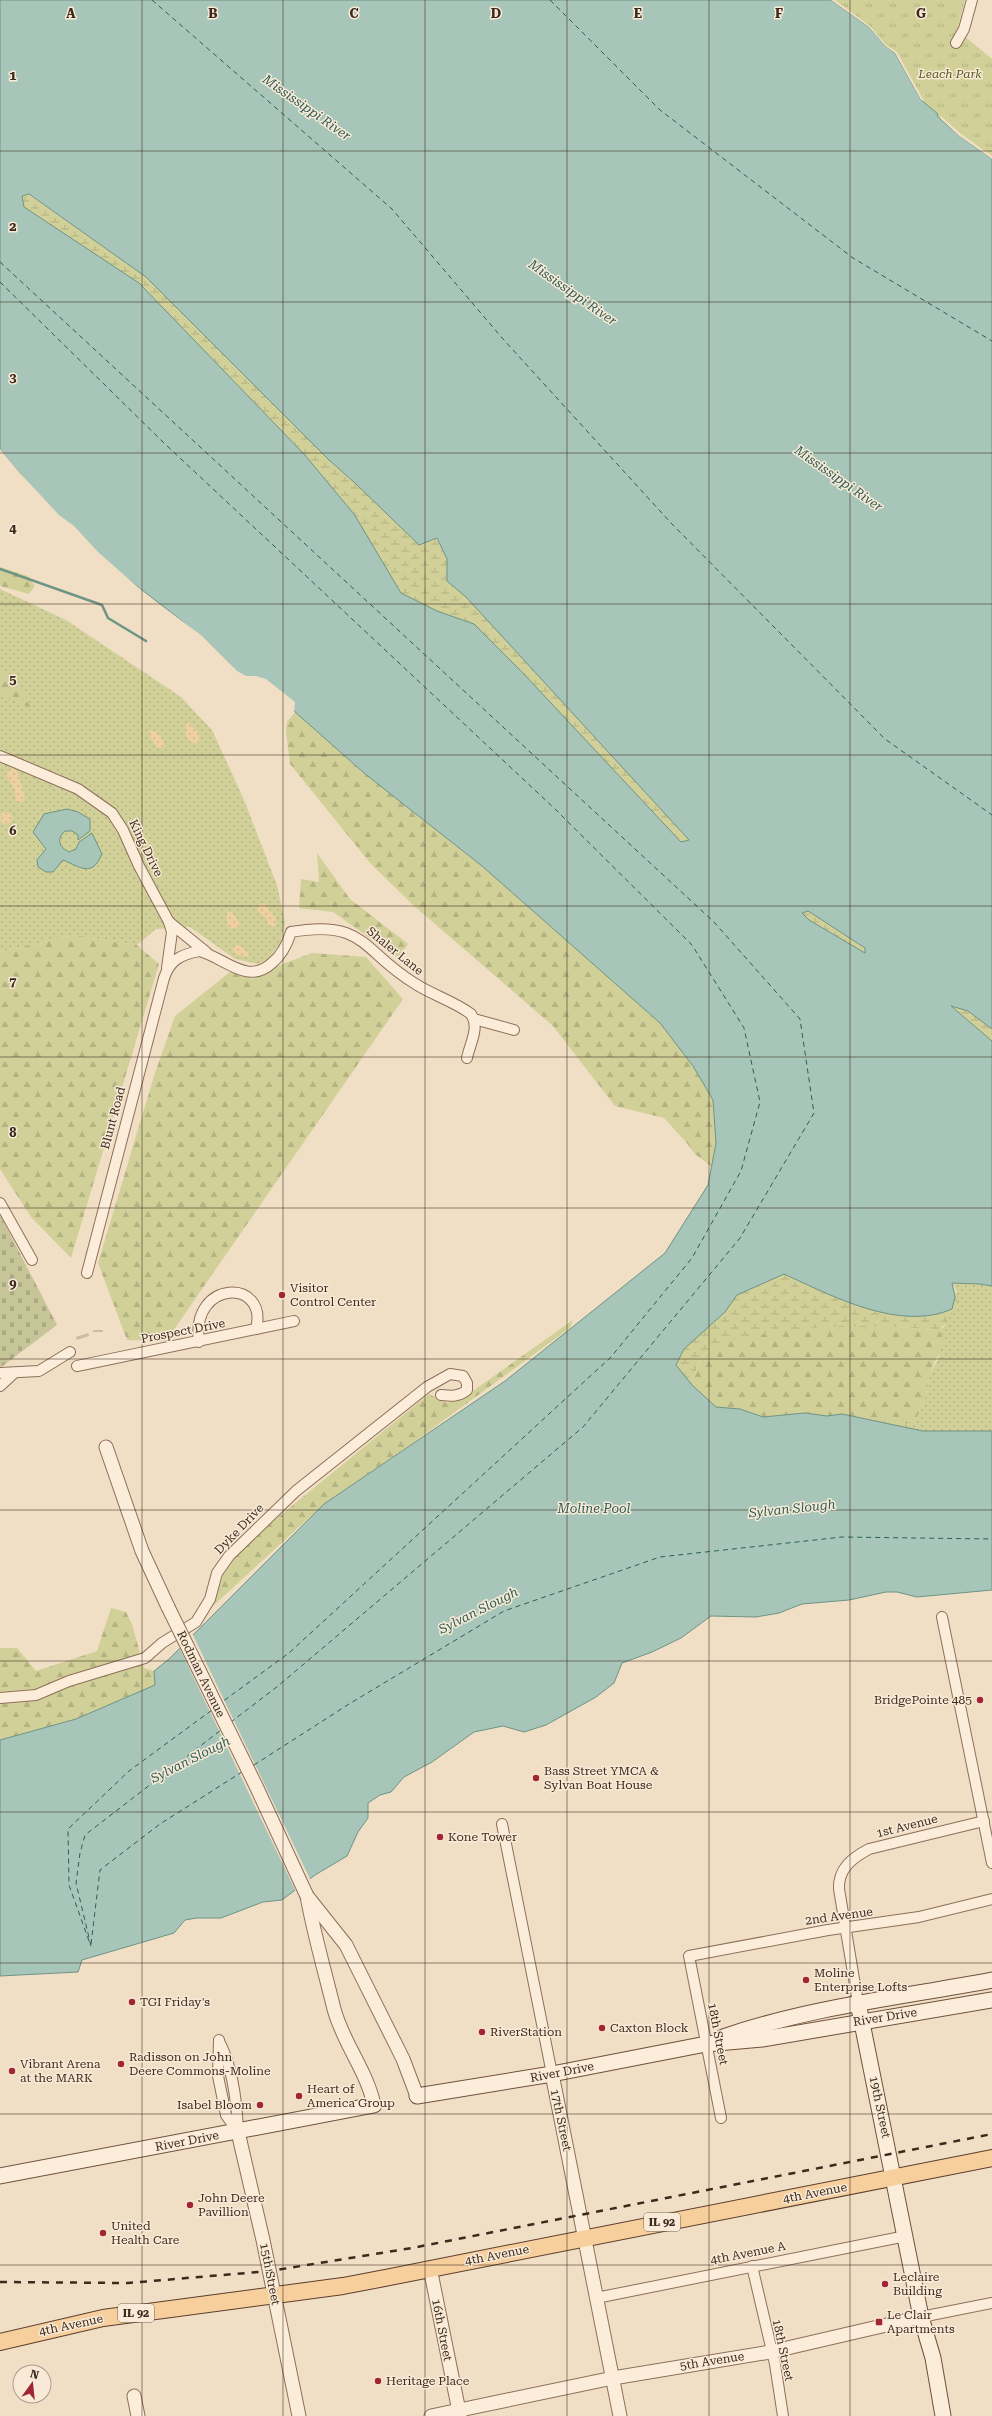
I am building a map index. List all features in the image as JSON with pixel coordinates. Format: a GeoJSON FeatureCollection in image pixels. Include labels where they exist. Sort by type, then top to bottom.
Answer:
{"type":"FeatureCollection","features":[{"type":"Feature","properties":{"kind":"main road","name":"River Drive"},"geometry":{"type":"LineString","coordinates":[[706,2044],[764,2025],[858,2003],[992,1980]]}},
{"type":"Feature","properties":{"kind":"main road","name":"River Drive"},"geometry":{"type":"LineString","coordinates":[[417,2096],[552,2074],[706,2044],[762,2039],[992,2000]]}},
{"type":"Feature","properties":{"kind":"main road","name":"19th Street"},"geometry":{"type":"LineString","coordinates":[[858,2003],[895,2178],[921,2317],[933,2358],[943,2416]]}},
{"type":"Feature","properties":{"kind":"main road","name":"River Drive"},"geometry":{"type":"LineString","coordinates":[[0,2176],[374,2105]]}},
{"type":"Feature","properties":{"kind":"main road","name":"4th Avenue"},"geometry":{"type":"LineString","coordinates":[[0,2342],[103,2318],[343,2286],[992,2158]]}},
{"type":"Feature","properties":{"kind":"main road","name":"19th Street"},"geometry":{"type":"LineString","coordinates":[[928,2344],[926,2368],[933,2416]]}},
{"type":"Feature","properties":{"kind":"street"},"geometry":{"type":"LineString","coordinates":[[956,43],[964,29],[972,0]]}},
{"type":"Feature","properties":{"kind":"street","name":"King Drive"},"geometry":{"type":"LineString","coordinates":[[0,756],[78,789],[112,813],[123,830],[141,871],[169,922]]}},
{"type":"Feature","properties":{"kind":"street"},"geometry":{"type":"LineString","coordinates":[[169,922],[207,953]]}},
{"type":"Feature","properties":{"kind":"street","name":"Blunt Road"},"geometry":{"type":"LineString","coordinates":[[87,1273],[166,971],[171,937],[169,922]]}},
{"type":"Feature","properties":{"kind":"street","name":"Shaler Lane"},"geometry":{"type":"LineString","coordinates":[[207,953],[240,970],[256,973],[267,968],[277,959],[284,950],[291,932],[327,929],[353,934],[407,979],[468,1011],[474,1019],[514,1030]]}},
{"type":"Feature","properties":{"kind":"street","name":"Blunt Road"},"geometry":{"type":"LineString","coordinates":[[166,971],[170,963],[180,956],[199,951],[207,953]]}},
{"type":"Feature","properties":{"kind":"street"},"geometry":{"type":"LineString","coordinates":[[467,1058],[474,1036],[474,1019]]}},
{"type":"Feature","properties":{"kind":"street"},"geometry":{"type":"LineString","coordinates":[[0,1203],[32,1260]]}},
{"type":"Feature","properties":{"kind":"street"},"geometry":{"type":"LineString","coordinates":[[199,1342],[199,1325],[206,1307],[218,1294],[239,1294],[252,1301],[257,1314],[256,1330]]}},
{"type":"Feature","properties":{"kind":"street","name":"Prospect Drive"},"geometry":{"type":"LineString","coordinates":[[77,1366],[199,1342],[294,1321]]}},
{"type":"Feature","properties":{"kind":"street"},"geometry":{"type":"LineString","coordinates":[[0,1373],[39,1371],[70,1352]]}},
{"type":"Feature","properties":{"kind":"street"},"geometry":{"type":"LineString","coordinates":[[0,1386],[14,1373]]}},
{"type":"Feature","properties":{"kind":"street","name":"Dyke Drive"},"geometry":{"type":"LineString","coordinates":[[0,1698],[36,1695],[69,1681],[145,1658],[162,1644],[196,1622],[210,1599],[217,1573],[229,1556],[296,1492],[426,1387],[450,1374],[463,1376],[467,1383],[467,1390],[463,1394],[455,1396],[441,1395]]}},
{"type":"Feature","properties":{"kind":"street","name":"Rodman Avenue"},"geometry":{"type":"LineString","coordinates":[[106,1447],[142,1551],[239,1750],[307,1896]]}},
{"type":"Feature","properties":{"kind":"street"},"geometry":{"type":"LineString","coordinates":[[942,1617],[992,1863]]}},
{"type":"Feature","properties":{"kind":"street","name":"1st Avenue"},"geometry":{"type":"LineString","coordinates":[[843,1869],[853,1859],[869,1849],[984,1821]]}},
{"type":"Feature","properties":{"kind":"street","name":"17th Street"},"geometry":{"type":"LineString","coordinates":[[502,1824],[620,2416]]}},
{"type":"Feature","properties":{"kind":"street","name":"19th Street"},"geometry":{"type":"LineString","coordinates":[[843,1869],[839,1880],[845,1927],[858,2003]]}},
{"type":"Feature","properties":{"kind":"street"},"geometry":{"type":"LineString","coordinates":[[307,1896],[315,1939],[334,2004],[345,2034],[371,2090],[374,2105]]}},
{"type":"Feature","properties":{"kind":"street"},"geometry":{"type":"LineString","coordinates":[[307,1896],[343,1939],[403,2059],[417,2096]]}},
{"type":"Feature","properties":{"kind":"street","name":"2nd Avenue"},"geometry":{"type":"LineString","coordinates":[[689,1956],[845,1927],[919,1917],[992,1899]]}},
{"type":"Feature","properties":{"kind":"street","name":"18th Street"},"geometry":{"type":"LineString","coordinates":[[689,1956],[721,2118]]}},
{"type":"Feature","properties":{"kind":"street","name":"15th Street"},"geometry":{"type":"LineString","coordinates":[[238,2132],[226,2115],[218,2076],[219,2040],[227,2056],[237,2112],[238,2132],[299,2416]]}},
{"type":"Feature","properties":{"kind":"street","name":"4th Avenue A"},"geometry":{"type":"LineString","coordinates":[[596,2298],[906,2236]]}},
{"type":"Feature","properties":{"kind":"street","name":"18th Street"},"geometry":{"type":"LineString","coordinates":[[752,2266],[770,2352],[775,2364],[783,2416]]}},
{"type":"Feature","properties":{"kind":"street","name":"16th Street"},"geometry":{"type":"LineString","coordinates":[[430,2268],[460,2413]]}},
{"type":"Feature","properties":{"kind":"street","name":"5th Avenue"},"geometry":{"type":"LineString","coordinates":[[431,2416],[460,2413],[613,2378],[770,2352],[921,2317],[992,2303]]}},
{"type":"Feature","properties":{"kind":"street"},"geometry":{"type":"LineString","coordinates":[[134,2396],[138,2416]]}},
{"type":"Feature","properties":{"kind":"green space","name":"Leach Park"},"geometry":{"type":"Polygon","coordinates":[[[831,0],[965,0],[957,30],[992,59],[992,159],[958,135],[926,106],[885,46],[869,27],[831,0]]]}},
{"type":"Feature","properties":{"kind":"green space"},"geometry":{"type":"Polygon","coordinates":[[[28,194],[146,277],[329,460],[355,483],[437,538],[447,559],[447,581],[466,597],[689,840],[681,842],[522,672],[474,624],[437,611],[401,593],[354,514],[304,454],[139,283],[24,207],[22,196],[28,194]]]}},
{"type":"Feature","properties":{"kind":"green space"},"geometry":{"type":"Polygon","coordinates":[[[0,567],[28,576],[35,586],[29,594],[0,586],[0,567]]]}},
{"type":"Feature","properties":{"kind":"green space"},"geometry":{"type":"Polygon","coordinates":[[[0,589],[66,620],[181,697],[212,730],[244,800],[277,885],[285,923],[280,944],[268,959],[258,964],[235,959],[190,927],[156,929],[137,945],[73,935],[0,952],[0,589]]]}},
{"type":"Feature","properties":{"kind":"green space"},"geometry":{"type":"Polygon","coordinates":[[[0,672],[21,687],[32,709],[0,693],[0,672]]]}},
{"type":"Feature","properties":{"kind":"green space"},"geometry":{"type":"Polygon","coordinates":[[[295,712],[364,773],[482,866],[660,1023],[693,1066],[713,1100],[716,1143],[711,1166],[695,1154],[664,1118],[615,1106],[553,1026],[413,905],[371,864],[290,764],[286,732],[287,722],[295,712]]]}},
{"type":"Feature","properties":{"kind":"green space"},"geometry":{"type":"Polygon","coordinates":[[[317,853],[350,899],[408,944],[398,958],[333,912],[299,908],[301,879],[319,882],[317,853]]]}},
{"type":"Feature","properties":{"kind":"green space"},"geometry":{"type":"Polygon","coordinates":[[[808,911],[865,948],[865,953],[809,920],[802,913],[808,911]]]}},
{"type":"Feature","properties":{"kind":"green space"},"geometry":{"type":"Polygon","coordinates":[[[73,935],[137,945],[159,964],[71,1258],[31,1217],[0,1169],[0,952],[73,935]]]}},
{"type":"Feature","properties":{"kind":"green space"},"geometry":{"type":"Polygon","coordinates":[[[312,953],[366,957],[403,999],[166,1341],[127,1340],[98,1263],[154,1076],[175,1016],[231,971],[253,979],[275,967],[312,953]]]}},
{"type":"Feature","properties":{"kind":"green space"},"geometry":{"type":"Polygon","coordinates":[[[950,1005],[968,1011],[992,1029],[992,1041],[950,1005]]]}},
{"type":"Feature","properties":{"kind":"green space"},"geometry":{"type":"Polygon","coordinates":[[[0,1215],[57,1325],[0,1368],[0,1215]]]}},
{"type":"Feature","properties":{"kind":"green space"},"geometry":{"type":"Polygon","coordinates":[[[759,1254],[952,1283],[958,1299],[948,1320],[938,1330],[851,1326],[808,1328],[742,1338],[720,1344],[707,1352],[701,1359],[692,1385],[716,1407],[740,1409],[721,1414],[665,1367],[759,1254]]]}},
{"type":"Feature","properties":{"kind":"green space"},"geometry":{"type":"Polygon","coordinates":[[[952,1283],[992,1286],[992,1431],[923,1431],[902,1427],[917,1417],[926,1396],[929,1375],[938,1360],[942,1335],[938,1330],[944,1327],[957,1292],[952,1283]]]}},
{"type":"Feature","properties":{"kind":"green space"},"geometry":{"type":"Polygon","coordinates":[[[573,1320],[570,1328],[414,1442],[324,1504],[214,1605],[223,1575],[244,1545],[429,1394],[447,1403],[470,1393],[573,1320]]]}},
{"type":"Feature","properties":{"kind":"green space"},"geometry":{"type":"Polygon","coordinates":[[[859,1325],[938,1330],[942,1335],[943,1344],[929,1375],[926,1396],[917,1417],[902,1427],[842,1414],[827,1416],[805,1413],[763,1417],[740,1409],[716,1407],[692,1385],[699,1365],[705,1354],[716,1346],[733,1339],[778,1330],[859,1325]]]}},
{"type":"Feature","properties":{"kind":"green space"},"geometry":{"type":"Polygon","coordinates":[[[111,1608],[126,1612],[132,1624],[144,1668],[154,1671],[155,1685],[76,1719],[0,1740],[0,1648],[17,1648],[36,1671],[97,1651],[111,1608]]]}},
{"type":"Feature","properties":{"kind":"sand"},"geometry":{"type":"Polygon","coordinates":[[[188,722],[199,733],[199,743],[191,742],[187,737],[186,726],[188,722]]]}},
{"type":"Feature","properties":{"kind":"sand"},"geometry":{"type":"Polygon","coordinates":[[[152,730],[155,731],[162,739],[164,746],[162,748],[157,747],[152,740],[149,732],[152,730]]]}},
{"type":"Feature","properties":{"kind":"sand"},"geometry":{"type":"Polygon","coordinates":[[[11,768],[17,771],[25,798],[22,802],[16,801],[14,788],[6,775],[11,768]]]}},
{"type":"Feature","properties":{"kind":"sand"},"geometry":{"type":"Polygon","coordinates":[[[4,812],[8,812],[12,818],[8,824],[4,824],[0,820],[0,816],[4,812]]]}},
{"type":"Feature","properties":{"kind":"sand"},"geometry":{"type":"Polygon","coordinates":[[[264,903],[275,917],[276,924],[273,927],[269,926],[266,918],[257,910],[258,905],[264,903]]]}},
{"type":"Feature","properties":{"kind":"sand"},"geometry":{"type":"Polygon","coordinates":[[[227,911],[233,913],[240,924],[239,927],[231,929],[227,925],[227,911]]]}},
{"type":"Feature","properties":{"kind":"sand"},"geometry":{"type":"Polygon","coordinates":[[[235,945],[241,946],[249,954],[248,957],[236,954],[233,949],[235,945]]]}},
{"type":"Feature","properties":{"kind":"water"},"geometry":{"type":"Polygon","coordinates":[[[0,0],[831,0],[869,27],[885,46],[895,53],[921,100],[938,114],[937,116],[958,135],[992,159],[992,1029],[968,1011],[951,1006],[992,1041],[992,1286],[952,1283],[955,1297],[952,1309],[932,1315],[911,1316],[889,1314],[866,1308],[823,1292],[784,1274],[737,1295],[725,1312],[684,1349],[676,1365],[692,1385],[716,1407],[740,1409],[763,1417],[805,1413],[827,1416],[842,1414],[923,1431],[992,1431],[992,1590],[917,1597],[897,1592],[886,1592],[849,1600],[802,1604],[779,1613],[756,1617],[711,1616],[681,1638],[652,1652],[622,1663],[614,1683],[596,1697],[546,1725],[524,1732],[503,1726],[474,1732],[432,1762],[404,1777],[391,1792],[380,1795],[368,1803],[368,1818],[358,1832],[347,1856],[315,1875],[282,1900],[263,1902],[221,1918],[197,1918],[185,1920],[174,1933],[82,1960],[78,1972],[0,1976],[0,1740],[76,1719],[155,1685],[154,1671],[169,1659],[324,1504],[505,1381],[665,1253],[708,1185],[716,1143],[713,1100],[693,1066],[660,1023],[482,866],[364,773],[259,680],[249,679],[235,672],[206,641],[115,568],[61,519],[0,449],[0,0]],[[29,194],[22,196],[24,207],[139,283],[304,454],[354,514],[401,593],[437,611],[474,624],[522,672],[681,842],[689,840],[466,597],[447,581],[447,559],[437,538],[419,545],[329,460],[146,277],[29,194]],[[808,911],[802,913],[809,920],[865,953],[865,948],[808,911]]]}},
{"type":"Feature","properties":{"kind":"water"},"geometry":{"type":"Polygon","coordinates":[[[67,809],[78,812],[90,819],[90,831],[78,840],[78,835],[72,831],[65,831],[60,837],[60,843],[63,848],[69,852],[76,849],[79,842],[92,833],[102,854],[94,866],[90,868],[80,868],[63,860],[53,872],[46,872],[38,867],[37,860],[46,849],[33,832],[44,814],[67,809]]]}},
{"type":"Feature","properties":{"kind":"pier"},"geometry":{"type":"Polygon","coordinates":[[[831,0],[835,0],[870,26],[886,45],[897,52],[924,101],[921,100],[895,53],[885,46],[869,27],[831,0]]]}},
{"type":"Feature","properties":{"kind":"pier"},"geometry":{"type":"Polygon","coordinates":[[[941,116],[960,133],[992,156],[992,159],[958,135],[940,118],[941,116]]]}},
{"type":"Feature","properties":{"kind":"pier"},"geometry":{"type":"Polygon","coordinates":[[[0,449],[59,515],[74,526],[98,552],[148,596],[201,635],[237,671],[246,676],[256,676],[266,679],[295,702],[294,713],[259,682],[246,682],[230,671],[206,643],[100,558],[37,498],[0,453],[0,449]]]}},
{"type":"Feature","properties":{"kind":"pier"},"geometry":{"type":"Polygon","coordinates":[[[192,1633],[311,1881],[296,1892],[179,1647],[192,1633]]]}},
{"type":"Feature","properties":{"kind":"waterway"},"geometry":{"type":"LineString","coordinates":[[0,569],[102,605],[108,618],[146,641]]}},
{"type":"Feature","properties":{"kind":"ferry route"},"geometry":{"type":"LineString","coordinates":[[152,0],[392,209],[503,339],[671,523],[885,739],[992,815]]}},
{"type":"Feature","properties":{"kind":"ferry route"},"geometry":{"type":"LineString","coordinates":[[550,0],[660,110],[853,258],[992,341]]}},
{"type":"Feature","properties":{"kind":"ferry route"},"geometry":{"type":"LineString","coordinates":[[0,262],[714,922],[800,1019],[814,1113],[740,1238],[583,1427],[278,1686],[231,1722]]}},
{"type":"Feature","properties":{"kind":"ferry route"},"geometry":{"type":"LineString","coordinates":[[0,282],[165,444],[554,808],[692,945],[744,1028],[760,1102],[741,1171],[692,1258],[611,1357],[289,1653],[222,1702]]}},
{"type":"Feature","properties":{"kind":"ferry route"},"geometry":{"type":"LineString","coordinates":[[254,1765],[349,1704],[504,1611],[660,1557],[842,1537],[992,1539]]}},
{"type":"Feature","properties":{"kind":"ferry route"},"geometry":{"type":"LineString","coordinates":[[89,1941],[69,1885],[68,1829],[129,1771],[212,1710]]}},
{"type":"Feature","properties":{"kind":"ferry route"},"geometry":{"type":"LineString","coordinates":[[91,1946],[76,1883],[80,1853],[85,1835],[221,1730]]}},
{"type":"Feature","properties":{"kind":"ferry route"},"geometry":{"type":"LineString","coordinates":[[91,1944],[100,1870],[160,1824],[242,1772]]}},
{"type":"Feature","properties":{"kind":"railway"},"geometry":{"type":"LineString","coordinates":[[0,2282],[128,2283],[270,2271],[412,2248],[992,2134]]}},
{"type":"Feature","properties":{"kind":"place","name":"Visitor Control Center"},"geometry":{"type":"Point","coordinates":[282,1295]}},
{"type":"Feature","properties":{"kind":"place","name":"BridgePointe 485"},"geometry":{"type":"Point","coordinates":[980,1700]}},
{"type":"Feature","properties":{"kind":"place","name":"Bass Street YMCA & Sylvan Boat House"},"geometry":{"type":"Point","coordinates":[536,1778]}},
{"type":"Feature","properties":{"kind":"place","name":"Kone Tower"},"geometry":{"type":"Point","coordinates":[440,1837]}},
{"type":"Feature","properties":{"kind":"place","name":"Moline Enterprise Lofts"},"geometry":{"type":"Point","coordinates":[806,1980]}},
{"type":"Feature","properties":{"kind":"place","name":"TGI Friday's"},"geometry":{"type":"Point","coordinates":[132,2002]}},
{"type":"Feature","properties":{"kind":"place","name":"Caxton Block"},"geometry":{"type":"Point","coordinates":[602,2028]}},
{"type":"Feature","properties":{"kind":"place","name":"RiverStation"},"geometry":{"type":"Point","coordinates":[482,2032]}},
{"type":"Feature","properties":{"kind":"place","name":"Radisson on John Deere Commons-Moline"},"geometry":{"type":"Point","coordinates":[121,2064]}},
{"type":"Feature","properties":{"kind":"place","name":"Vibrant Arena at the MARK"},"geometry":{"type":"Point","coordinates":[12,2071]}},
{"type":"Feature","properties":{"kind":"place","name":"Heart of America Group"},"geometry":{"type":"Point","coordinates":[299,2096]}},
{"type":"Feature","properties":{"kind":"place","name":"Isabel Bloom"},"geometry":{"type":"Point","coordinates":[260,2105]}},
{"type":"Feature","properties":{"kind":"place","name":"John Deere Pavillion"},"geometry":{"type":"Point","coordinates":[190,2205]}},
{"type":"Feature","properties":{"kind":"place","name":"United Health Care"},"geometry":{"type":"Point","coordinates":[103,2233]}},
{"type":"Feature","properties":{"kind":"place","name":"Leclaire Building"},"geometry":{"type":"Point","coordinates":[885,2284]}},
{"type":"Feature","properties":{"kind":"place","name":"Le Clair Apartments"},"geometry":{"type":"Point","coordinates":[879,2322]}},
{"type":"Feature","properties":{"kind":"place","name":"Heritage Place"},"geometry":{"type":"Point","coordinates":[378,2381]}},
{"type":"Feature","properties":{"kind":"water label","name":"Mississippi River"},"geometry":{"type":"Point","coordinates":[307,107]}},
{"type":"Feature","properties":{"kind":"water label","name":"Mississippi River"},"geometry":{"type":"Point","coordinates":[573,292]}},
{"type":"Feature","properties":{"kind":"water label","name":"Mississippi River"},"geometry":{"type":"Point","coordinates":[839,478]}},
{"type":"Feature","properties":{"kind":"water label","name":"Moline Pool"},"geometry":{"type":"Point","coordinates":[594,1508]}},
{"type":"Feature","properties":{"kind":"water label","name":"Sylvan Slough"},"geometry":{"type":"Point","coordinates":[792,1508]}},
{"type":"Feature","properties":{"kind":"water label","name":"Sylvan Slough"},"geometry":{"type":"Point","coordinates":[478,1610]}},
{"type":"Feature","properties":{"kind":"water label","name":"Sylvan Slough"},"geometry":{"type":"Point","coordinates":[190,1759]}}]}
